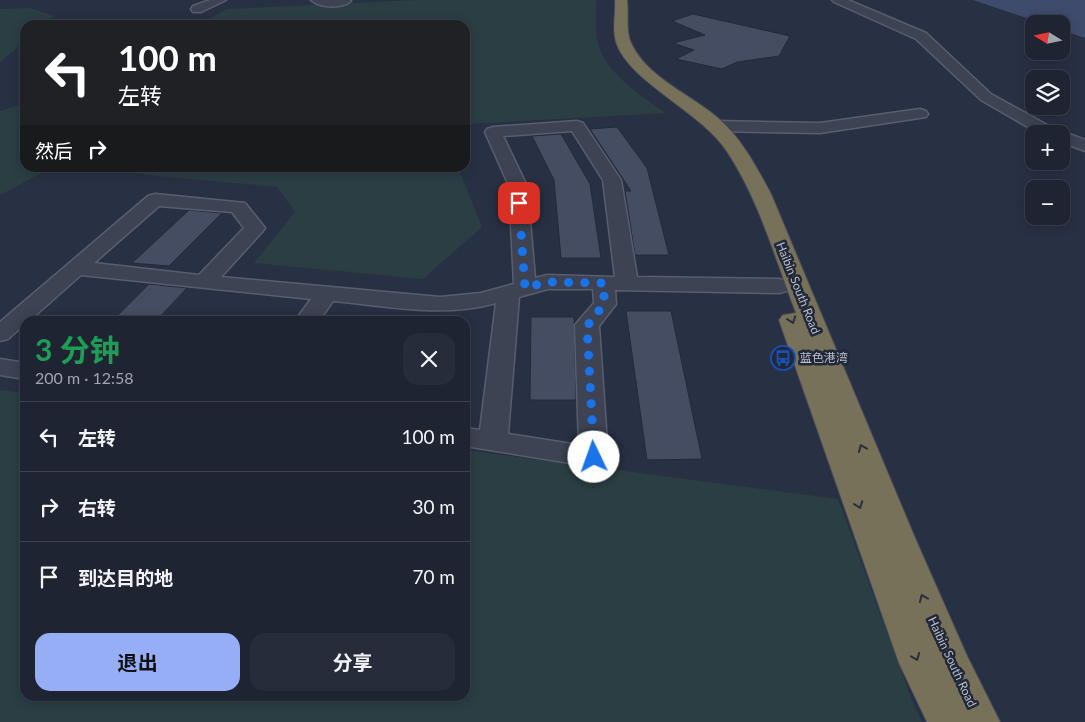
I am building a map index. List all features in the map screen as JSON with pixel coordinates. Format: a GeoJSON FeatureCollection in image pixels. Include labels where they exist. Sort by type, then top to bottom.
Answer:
{"type":"FeatureCollection","features":[{"type":"Feature","properties":{"kind":"highway","name":"Haibin South Road"},"geometry":{"type":"LineString","coordinates":[[612,0],[614,44],[620,58],[703,127],[731,161],[746,194],[918,663],[948,722]]}},
{"type":"Feature","properties":{"kind":"highway","name":"Haibin South Road"},"geometry":{"type":"LineString","coordinates":[[621,0],[624,44],[633,57],[649,73],[716,126],[742,160],[761,194],[898,538],[950,663],[979,722]]}},
{"type":"Feature","properties":{"kind":"street"},"geometry":{"type":"LineString","coordinates":[[197,9],[220,0]]}},
{"type":"Feature","properties":{"kind":"street"},"geometry":{"type":"LineString","coordinates":[[317,0],[324,3],[345,1]]}},
{"type":"Feature","properties":{"kind":"street"},"geometry":{"type":"LineString","coordinates":[[838,0],[921,36],[986,97],[1035,125]]}},
{"type":"Feature","properties":{"kind":"street"},"geometry":{"type":"LineString","coordinates":[[716,126],[820,128],[920,114]]}},
{"type":"Feature","properties":{"kind":"street"},"geometry":{"type":"LineString","coordinates":[[470,438],[492,442],[594,457],[587,326],[604,304],[615,283],[612,180],[578,126],[493,132],[518,186],[516,290],[492,442]]}},
{"type":"Feature","properties":{"kind":"street"},"geometry":{"type":"LineString","coordinates":[[1070,140],[1085,146]]}},
{"type":"Feature","properties":{"kind":"street"},"geometry":{"type":"LineString","coordinates":[[21,316],[155,200],[238,207],[255,228],[204,282]]}},
{"type":"Feature","properties":{"kind":"street"},"geometry":{"type":"LineString","coordinates":[[76,268],[440,304],[482,300],[547,282],[779,286]]}},
{"type":"Feature","properties":{"kind":"street"},"geometry":{"type":"LineString","coordinates":[[311,316],[326,294]]}},
{"type":"Feature","properties":{"kind":"street"},"geometry":{"type":"LineString","coordinates":[[0,334],[20,317]]}},
{"type":"Feature","properties":{"kind":"street"},"geometry":{"type":"LineString","coordinates":[[0,367],[20,370]]}},
{"type":"Feature","properties":{"kind":"shaded area"},"geometry":{"type":"Polygon","coordinates":[[[417,0],[596,0],[597,38],[602,54],[608,64],[635,91],[665,113],[470,124],[470,20],[207,20],[227,9],[417,0]]]}},
{"type":"Feature","properties":{"kind":"shaded area"},"geometry":{"type":"Polygon","coordinates":[[[30,8],[54,16],[50,20],[20,20],[20,45],[0,62],[0,9],[30,8]]]}},
{"type":"Feature","properties":{"kind":"shaded area"},"geometry":{"type":"Polygon","coordinates":[[[20,105],[20,172],[43,172],[0,195],[0,111],[20,105]]]}},
{"type":"Feature","properties":{"kind":"shaded area"},"geometry":{"type":"Polygon","coordinates":[[[128,172],[460,172],[482,227],[423,279],[254,263],[295,212],[277,187],[128,172]]]}},
{"type":"Feature","properties":{"kind":"shaded area"},"geometry":{"type":"Polygon","coordinates":[[[0,390],[20,392],[20,701],[470,701],[470,451],[838,499],[913,703],[922,722],[0,722],[0,390]]]}},
{"type":"Feature","properties":{"kind":"water"},"geometry":{"type":"Polygon","coordinates":[[[973,0],[1085,0],[1085,38],[1070,33],[1070,15],[1025,15],[1025,18],[973,0]]]}},
{"type":"Feature","properties":{"kind":"building"},"geometry":{"type":"Polygon","coordinates":[[[693,14],[790,36],[779,56],[737,62],[722,69],[676,59],[694,50],[673,43],[705,35],[672,21],[693,14]]]}},
{"type":"Feature","properties":{"kind":"building"},"geometry":{"type":"Polygon","coordinates":[[[617,127],[647,168],[669,255],[635,255],[625,191],[631,191],[590,129],[617,127]]]}},
{"type":"Feature","properties":{"kind":"building"},"geometry":{"type":"Polygon","coordinates":[[[561,134],[590,184],[601,258],[561,258],[554,180],[532,136],[561,134]]]}},
{"type":"Feature","properties":{"kind":"building"},"geometry":{"type":"Polygon","coordinates":[[[189,210],[222,213],[169,266],[132,263],[189,210]]]}},
{"type":"Feature","properties":{"kind":"building"},"geometry":{"type":"Polygon","coordinates":[[[149,284],[187,288],[161,316],[117,316],[149,284]]]}},
{"type":"Feature","properties":{"kind":"building"},"geometry":{"type":"Polygon","coordinates":[[[626,311],[671,311],[702,459],[647,460],[626,311]]]}},
{"type":"Feature","properties":{"kind":"building"},"geometry":{"type":"Polygon","coordinates":[[[531,317],[574,317],[576,400],[530,400],[531,317]]]}},
{"type":"Feature","properties":{"kind":"place","name":"蓝色港湾"},"geometry":{"type":"Point","coordinates":[783,358]}},
{"type":"Feature","properties":{"kind":"route"},"geometry":{"type":"LineString","coordinates":[[519,203],[525,288],[547,282],[604,283],[604,304],[587,326],[594,457]]}}]}
